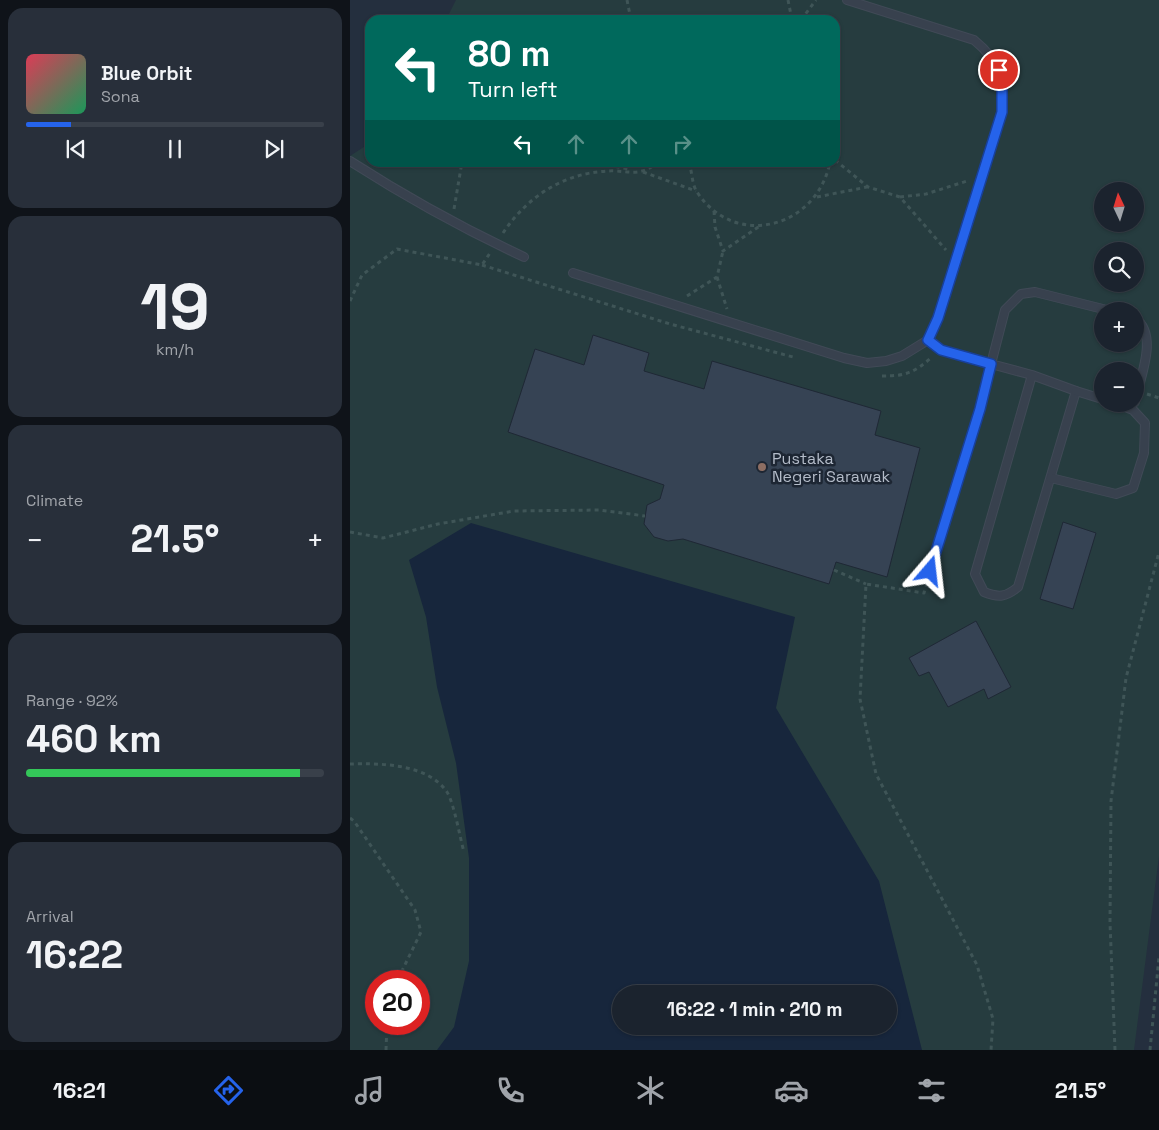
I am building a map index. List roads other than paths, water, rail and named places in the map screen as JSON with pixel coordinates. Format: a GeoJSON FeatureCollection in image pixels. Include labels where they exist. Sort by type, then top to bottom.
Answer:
{"type":"FeatureCollection","features":[{"type":"Feature","properties":{"kind":"lane"},"geometry":{"type":"LineString","coordinates":[[573,273],[844,358],[867,363],[886,362],[902,356],[928,340],[954,267],[1002,112],[1002,88],[999,70],[990,53],[974,40],[847,0]]}},
{"type":"Feature","properties":{"kind":"lane"},"geometry":{"type":"LineString","coordinates":[[350,162],[416,203],[524,257]]}},
{"type":"Feature","properties":{"kind":"lane"},"geometry":{"type":"LineString","coordinates":[[930,571],[980,409],[1005,310],[1021,294],[1035,292],[1094,307]]}},
{"type":"Feature","properties":{"kind":"lane"},"geometry":{"type":"LineString","coordinates":[[1143,362],[1147,344],[1144,327]]}},
{"type":"Feature","properties":{"kind":"lane"},"geometry":{"type":"LineString","coordinates":[[928,340],[941,350],[1032,375],[1094,396]]}},
{"type":"Feature","properties":{"kind":"lane"},"geometry":{"type":"LineString","coordinates":[[1032,375],[975,574],[984,592],[995,596],[1007,596],[1018,587],[1076,390]]}},
{"type":"Feature","properties":{"kind":"lane"},"geometry":{"type":"LineString","coordinates":[[1051,478],[1116,494],[1133,488],[1144,453],[1146,423],[1139,412]]}},
{"type":"Feature","properties":{"kind":"water"},"geometry":{"type":"Polygon","coordinates":[[[471,523],[795,617],[776,708],[879,881],[922,1050],[437,1050],[454,1027],[469,961],[469,858],[456,763],[437,687],[426,617],[409,560],[471,523]]]}},
{"type":"Feature","properties":{"kind":"place","name":"Pustaka Negeri Sarawak"},"geometry":{"type":"Point","coordinates":[762,467]}}]}
